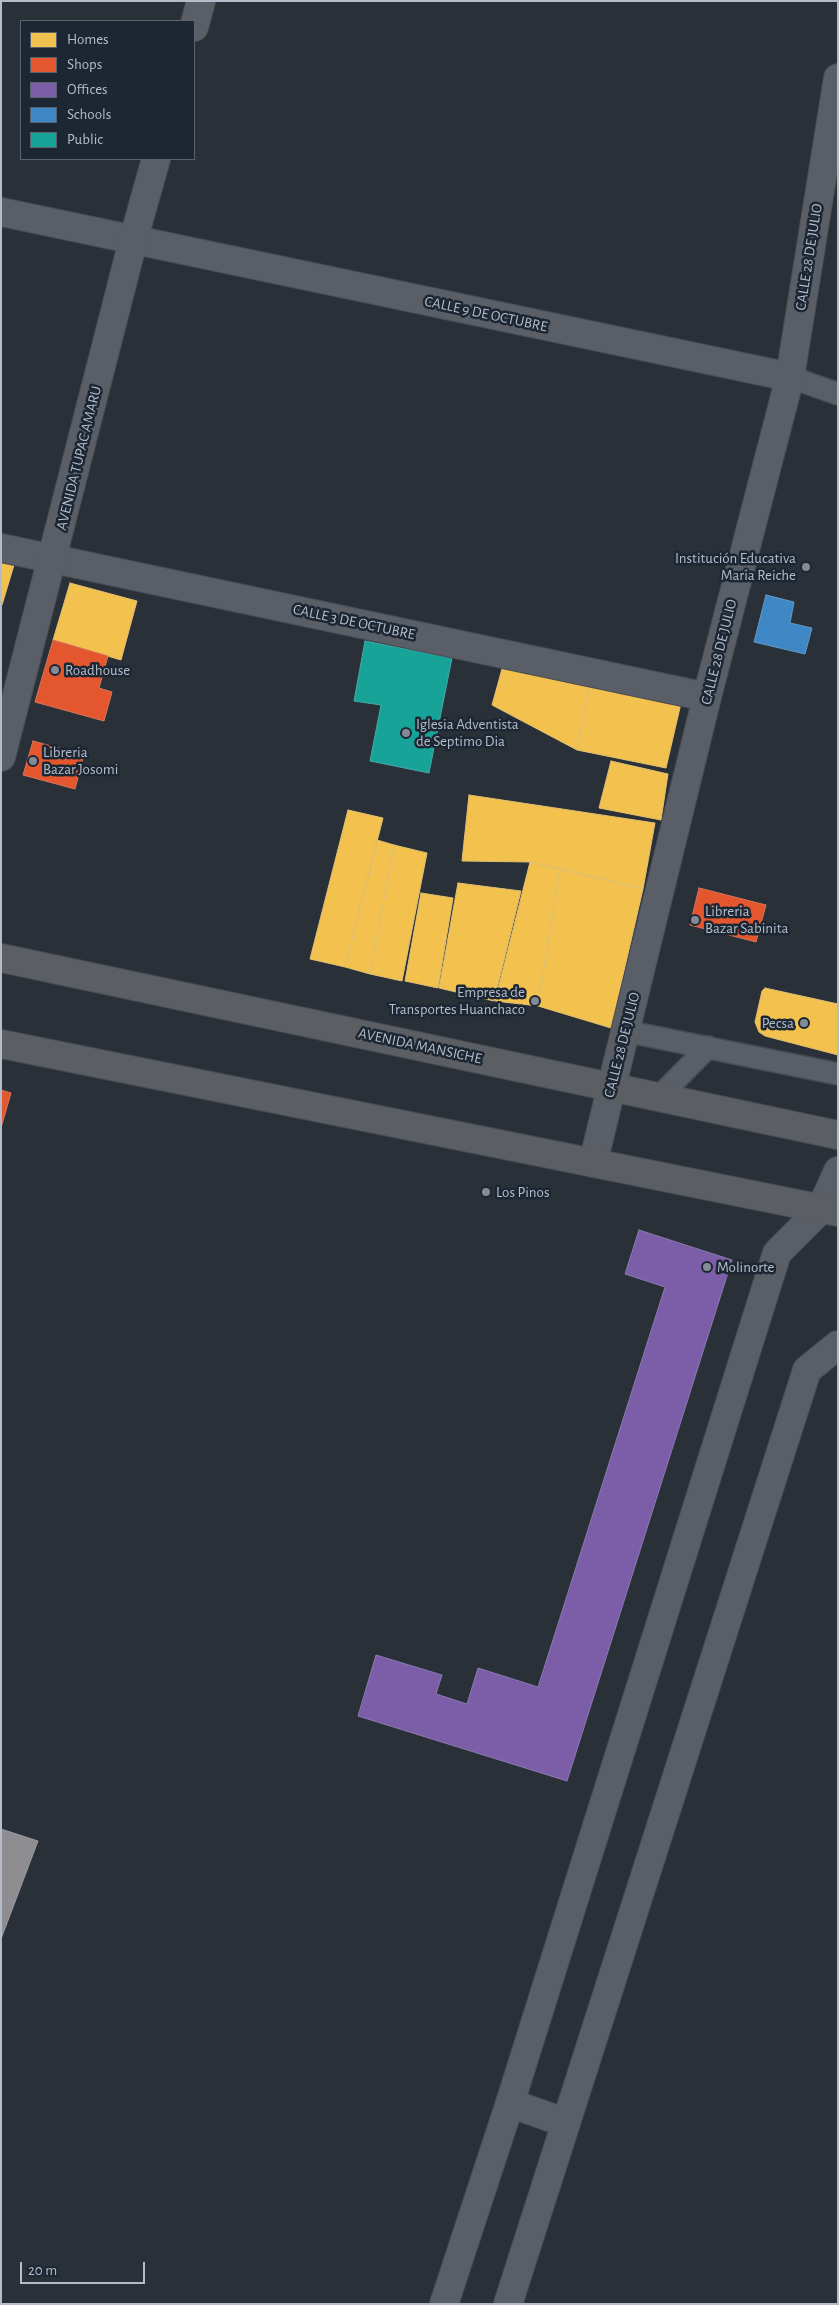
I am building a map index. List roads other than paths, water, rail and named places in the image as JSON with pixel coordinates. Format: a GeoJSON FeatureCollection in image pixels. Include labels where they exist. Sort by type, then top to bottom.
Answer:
{"type":"FeatureCollection","features":[{"type":"Feature","properties":{"kind":"highway","name":"AVENIDA MANSICHE"},"geometry":{"type":"LineString","coordinates":[[1,958],[838,1135]]}},
{"type":"Feature","properties":{"kind":"highway"},"geometry":{"type":"LineString","coordinates":[[1,1044],[830,1210]]}},
{"type":"Feature","properties":{"kind":"street"},"geometry":{"type":"LineString","coordinates":[[195,23],[201,1]]}},
{"type":"Feature","properties":{"kind":"street","name":"CALLE 28 DE JULIO"},"geometry":{"type":"LineString","coordinates":[[593,1163],[707,696],[790,377],[838,78]]}},
{"type":"Feature","properties":{"kind":"street","name":"AVENIDA TUPAC AMARU"},"geometry":{"type":"LineString","coordinates":[[1,758],[133,241],[156,160]]}},
{"type":"Feature","properties":{"kind":"street","name":"CALLE 9 DE OCTUBRE"},"geometry":{"type":"LineString","coordinates":[[1,212],[790,377]]}},
{"type":"Feature","properties":{"kind":"street","name":"CALLE 3 DE OCTUBRE"},"geometry":{"type":"LineString","coordinates":[[1,548],[707,696]]}},
{"type":"Feature","properties":{"kind":"street"},"geometry":{"type":"LineString","coordinates":[[444,2304],[510,2103],[776,1253],[830,1210],[838,1171]]}},
{"type":"Feature","properties":{"kind":"street"},"geometry":{"type":"LineString","coordinates":[[508,2304],[807,1370],[838,1344]]}},
{"type":"Feature","properties":{"kind":"street"},"geometry":{"type":"LineString","coordinates":[[510,2103],[566,2122]]}},
{"type":"Feature","properties":{"kind":"lane","name":"CALLE 9 DE OCTUBRE"},"geometry":{"type":"LineString","coordinates":[[790,377],[838,394]]}},
{"type":"Feature","properties":{"kind":"lane"},"geometry":{"type":"LineString","coordinates":[[625,1031],[838,1074]]}},
{"type":"Feature","properties":{"kind":"lane"},"geometry":{"type":"LineString","coordinates":[[660,1097],[708,1047]]}},
{"type":"Feature","properties":{"kind":"place","name":"Institución Educativa Maria Reiche"},"geometry":{"type":"Point","coordinates":[806,567]}},
{"type":"Feature","properties":{"kind":"place","name":"Roadhouse"},"geometry":{"type":"Point","coordinates":[55,670]}},
{"type":"Feature","properties":{"kind":"place","name":"Iglesia Adventista de Septimo Dia"},"geometry":{"type":"Point","coordinates":[406,733]}},
{"type":"Feature","properties":{"kind":"place","name":"Libreria Bazar Josomi"},"geometry":{"type":"Point","coordinates":[33,761]}},
{"type":"Feature","properties":{"kind":"place","name":"Libreria Bazar Sabinita"},"geometry":{"type":"Point","coordinates":[695,920]}},
{"type":"Feature","properties":{"kind":"place","name":"Empresa de Transportes Huanchaco"},"geometry":{"type":"Point","coordinates":[535,1001]}},
{"type":"Feature","properties":{"kind":"place","name":"Pecsa"},"geometry":{"type":"Point","coordinates":[804,1023]}},
{"type":"Feature","properties":{"kind":"place","name":"Los Pinos"},"geometry":{"type":"Point","coordinates":[486,1192]}},
{"type":"Feature","properties":{"kind":"place","name":"Molinorte"},"geometry":{"type":"Point","coordinates":[707,1267]}}]}
